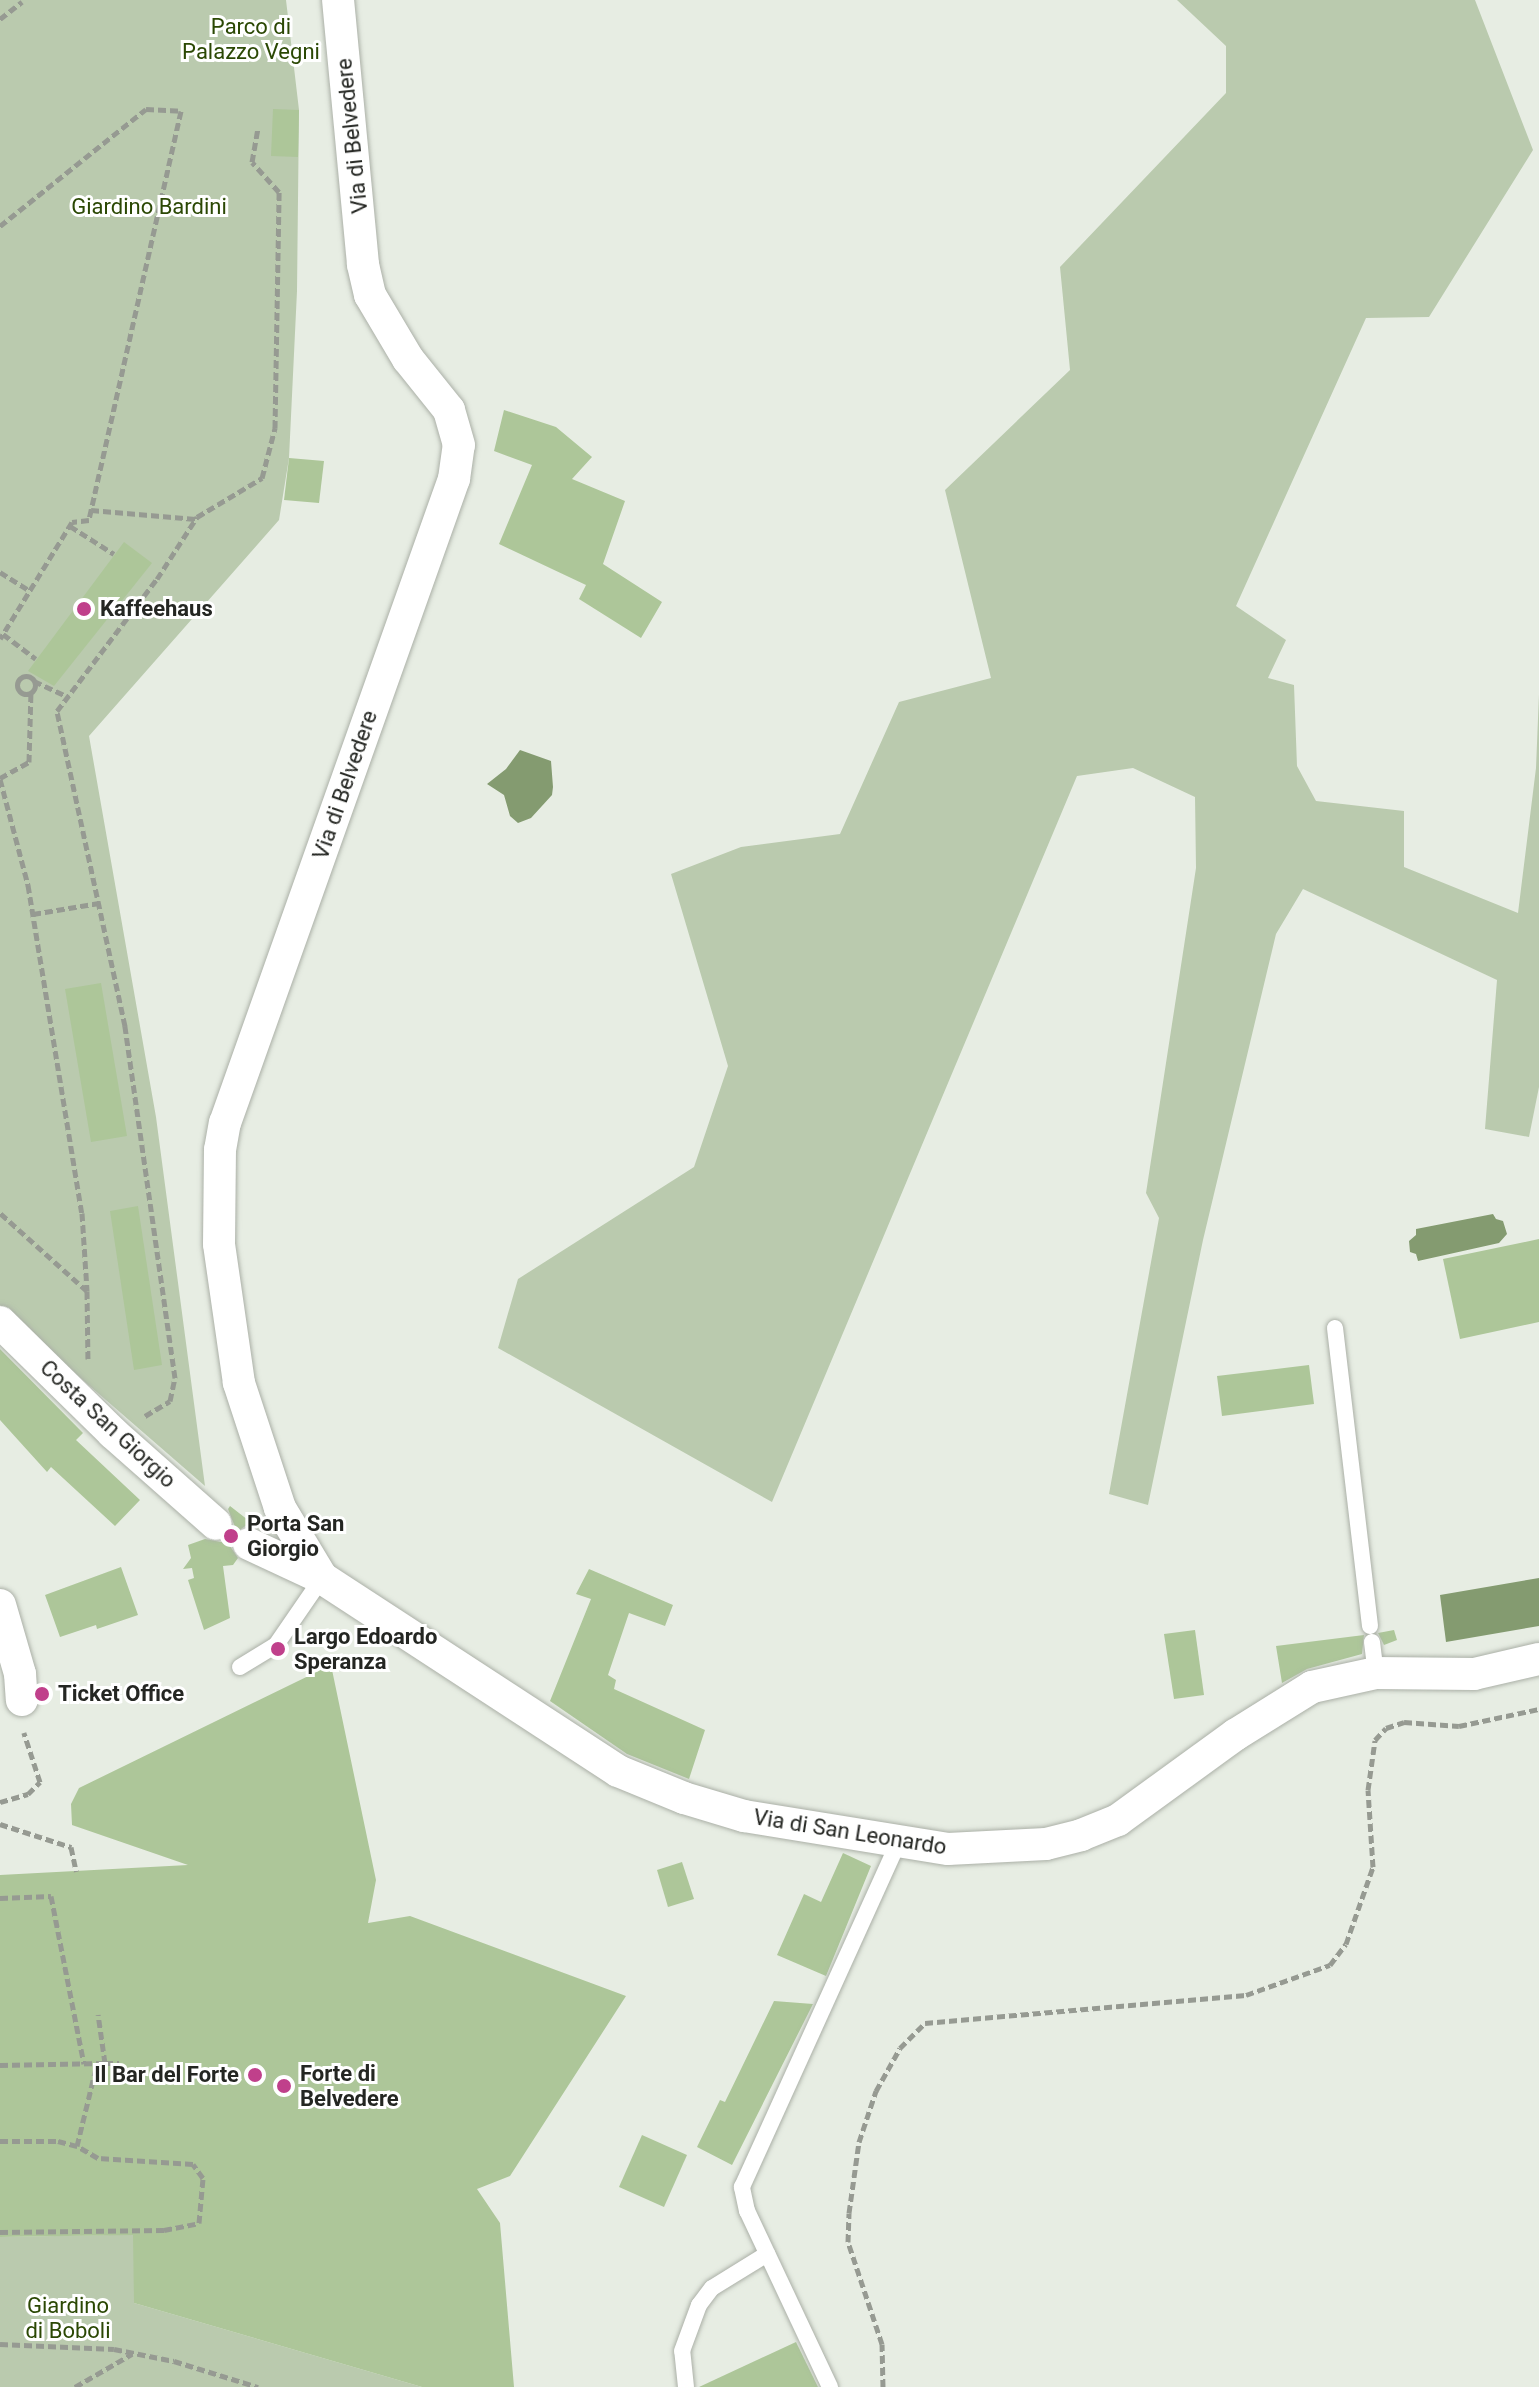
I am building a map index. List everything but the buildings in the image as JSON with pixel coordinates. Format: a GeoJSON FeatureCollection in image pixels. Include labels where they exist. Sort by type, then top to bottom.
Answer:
{"type":"FeatureCollection","features":[{"type":"Feature","properties":{"kind":"street","name":"Via di Belvedere"},"geometry":{"type":"LineString","coordinates":[[322,1578],[280,1508],[239,1383],[219,1244],[220,1150],[229,1113],[454,479],[459,445],[449,410],[408,359],[370,295],[363,264],[338,0]]}},
{"type":"Feature","properties":{"kind":"street","name":"Costa San Giorgio"},"geometry":{"type":"LineString","coordinates":[[0,1322],[113,1433],[216,1524]]}},
{"type":"Feature","properties":{"kind":"street"},"geometry":{"type":"LineString","coordinates":[[249,1544],[322,1578]]}},
{"type":"Feature","properties":{"kind":"street","name":"Via di San Leonardo"},"geometry":{"type":"LineString","coordinates":[[322,1578],[618,1771],[684,1798],[744,1816],[948,1849],[1046,1844],[1081,1835],[1118,1820],[1235,1735],[1312,1687],[1376,1673],[1474,1674],[1539,1659]]}},
{"type":"Feature","properties":{"kind":"street"},"geometry":{"type":"LineString","coordinates":[[0,1605],[20,1674],[22,1700]]}},
{"type":"Feature","properties":{"kind":"lane"},"geometry":{"type":"LineString","coordinates":[[1335,1328],[1376,1673]]}},
{"type":"Feature","properties":{"kind":"lane"},"geometry":{"type":"LineString","coordinates":[[240,1667],[276,1645],[322,1578]]}},
{"type":"Feature","properties":{"kind":"lane"},"geometry":{"type":"LineString","coordinates":[[830,2387],[747,2211],[742,2187],[898,1843]]}},
{"type":"Feature","properties":{"kind":"lane"},"geometry":{"type":"LineString","coordinates":[[686,2387],[682,2351],[699,2305],[712,2288],[767,2254]]}},
{"type":"Feature","properties":{"kind":"path"},"geometry":{"type":"LineString","coordinates":[[0,19],[22,2]]}},
{"type":"Feature","properties":{"kind":"path"},"geometry":{"type":"LineString","coordinates":[[0,226],[146,109],[181,111],[89,520],[72,522],[1,637],[36,659]]}},
{"type":"Feature","properties":{"kind":"path"},"geometry":{"type":"LineString","coordinates":[[136,1413],[145,1416],[170,1401],[175,1378],[125,1026],[57,711],[157,579],[196,519],[262,478],[275,428],[279,192],[252,162],[258,128]]}},
{"type":"Feature","properties":{"kind":"path"},"geometry":{"type":"LineString","coordinates":[[91,510],[196,519]]}},
{"type":"Feature","properties":{"kind":"path"},"geometry":{"type":"LineString","coordinates":[[70,526],[114,554]]}},
{"type":"Feature","properties":{"kind":"path"},"geometry":{"type":"LineString","coordinates":[[0,572],[29,590]]}},
{"type":"Feature","properties":{"kind":"path"},"geometry":{"type":"LineString","coordinates":[[31,692],[23,693],[17,685],[24,676],[32,677],[68,697]]}},
{"type":"Feature","properties":{"kind":"path"},"geometry":{"type":"LineString","coordinates":[[32,677],[29,762],[0,779],[33,914],[82,1213],[88,1362]]}},
{"type":"Feature","properties":{"kind":"path"},"geometry":{"type":"LineString","coordinates":[[33,914],[99,903]]}},
{"type":"Feature","properties":{"kind":"path"},"geometry":{"type":"LineString","coordinates":[[0,1213],[87,1291]]}},
{"type":"Feature","properties":{"kind":"path"},"geometry":{"type":"LineString","coordinates":[[883,2387],[882,2344],[848,2242],[849,2213],[859,2142],[876,2091],[900,2048],[925,2023],[1246,1995],[1330,1965],[1346,1944],[1373,1867],[1368,1790],[1375,1740],[1386,1728],[1404,1722],[1459,1726],[1539,1709]]}},
{"type":"Feature","properties":{"kind":"path"},"geometry":{"type":"LineString","coordinates":[[0,1802],[28,1794],[40,1782],[29,1755]]}},
{"type":"Feature","properties":{"kind":"path"},"geometry":{"type":"LineString","coordinates":[[0,1824],[71,1847],[76,1871]]}},
{"type":"Feature","properties":{"kind":"path"},"geometry":{"type":"LineString","coordinates":[[0,1898],[51,1896],[84,2064]]}},
{"type":"Feature","properties":{"kind":"path"},"geometry":{"type":"LineString","coordinates":[[98,2014],[105,2063]]}},
{"type":"Feature","properties":{"kind":"path"},"geometry":{"type":"LineString","coordinates":[[0,2065],[119,2063]]}},
{"type":"Feature","properties":{"kind":"path"},"geometry":{"type":"LineString","coordinates":[[77,2146],[97,2064]]}},
{"type":"Feature","properties":{"kind":"path"},"geometry":{"type":"LineString","coordinates":[[0,2141],[58,2141],[77,2146],[98,2158],[193,2164],[203,2178],[199,2223],[164,2230],[0,2232]]}},
{"type":"Feature","properties":{"kind":"path"},"geometry":{"type":"LineString","coordinates":[[0,2344],[65,2345],[133,2353],[174,2361],[258,2387]]}},
{"type":"Feature","properties":{"kind":"path"},"geometry":{"type":"LineString","coordinates":[[75,2387],[133,2353]]}},
{"type":"Feature","properties":{"kind":"green space","name":"Giardino Bardini"},"geometry":{"type":"Polygon","coordinates":[[[0,0],[286,0],[299,110],[297,291],[289,458],[279,520],[89,736],[156,1117],[205,1486],[0,1308],[0,0]]]}},
{"type":"Feature","properties":{"kind":"green space"},"geometry":{"type":"Polygon","coordinates":[[[1177,0],[1475,0],[1533,150],[1429,317],[1366,318],[1236,606],[1286,640],[1268,678],[1294,685],[1297,766],[1316,801],[1404,811],[1404,867],[1518,913],[1536,768],[1539,694],[1539,1087],[1529,1137],[1485,1129],[1497,980],[1303,889],[1276,934],[1203,1240],[1148,1505],[1109,1494],[1159,1218],[1146,1193],[1196,868],[1195,797],[1133,768],[1077,776],[772,1502],[498,1348],[518,1279],[694,1167],[728,1066],[671,874],[741,847],[840,834],[899,702],[991,678],[945,490],[1070,370],[1060,267],[1226,93],[1226,46],[1177,0]]]}},
{"type":"Feature","properties":{"kind":"green space","name":"Giardino di Boboli"},"geometry":{"type":"Polygon","coordinates":[[[166,2234],[134,2280],[134,2303],[422,2387],[0,2387],[0,2237],[166,2234]]]}},
{"type":"Feature","properties":{"kind":"shaded area"},"geometry":{"type":"Polygon","coordinates":[[[520,750],[551,761],[553,787],[552,795],[531,818],[518,823],[510,816],[504,795],[487,784],[506,769],[520,750]]]}},
{"type":"Feature","properties":{"kind":"shaded area"},"geometry":{"type":"Polygon","coordinates":[[[1493,1214],[1503,1221],[1507,1234],[1499,1243],[1418,1261],[1416,1254],[1410,1252],[1409,1241],[1416,1235],[1416,1229],[1493,1214]]]}},
{"type":"Feature","properties":{"kind":"shaded area"},"geometry":{"type":"Polygon","coordinates":[[[1539,1578],[1539,1626],[1446,1642],[1440,1595],[1539,1578]]]}},
{"type":"Feature","properties":{"kind":"place","name":"Kaffeehaus"},"geometry":{"type":"Point","coordinates":[84,609]}},
{"type":"Feature","properties":{"kind":"place","name":"Porta San Giorgio"},"geometry":{"type":"Point","coordinates":[231,1536]}},
{"type":"Feature","properties":{"kind":"place","name":"Largo Edoardo Speranza"},"geometry":{"type":"Point","coordinates":[278,1649]}},
{"type":"Feature","properties":{"kind":"place","name":"Ticket Office"},"geometry":{"type":"Point","coordinates":[42,1694]}},
{"type":"Feature","properties":{"kind":"place","name":"Il Bar del Forte"},"geometry":{"type":"Point","coordinates":[255,2075]}},
{"type":"Feature","properties":{"kind":"place","name":"Forte di Belvedere"},"geometry":{"type":"Point","coordinates":[284,2086]}},
{"type":"Feature","properties":{"kind":"park label","name":"Parco di Palazzo Vegni"},"geometry":{"type":"Point","coordinates":[251,38]}}]}
